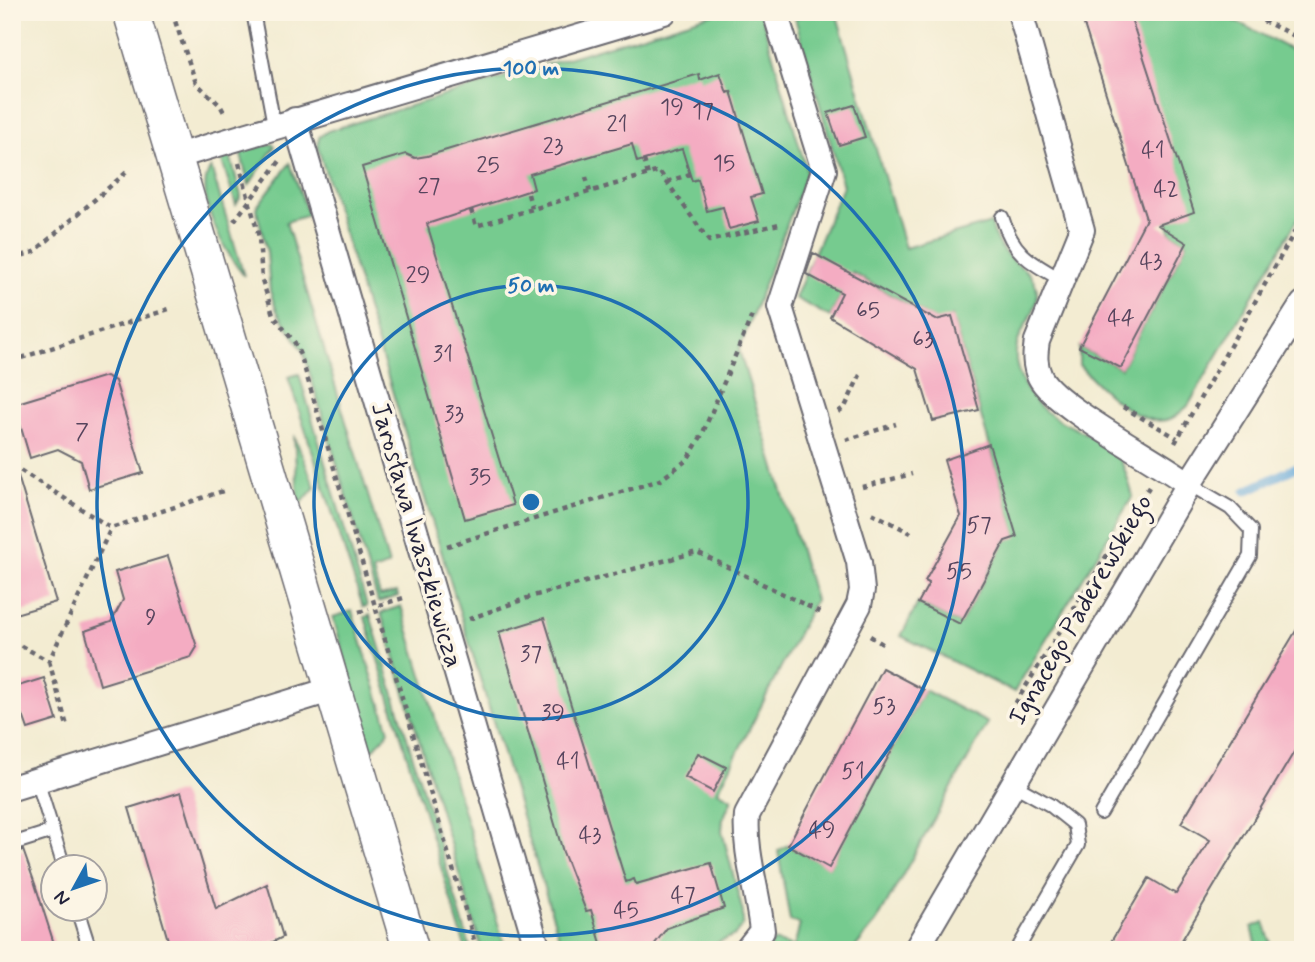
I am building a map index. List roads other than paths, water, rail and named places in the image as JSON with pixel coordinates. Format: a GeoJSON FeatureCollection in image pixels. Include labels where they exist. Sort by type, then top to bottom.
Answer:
{"type":"FeatureCollection","features":[{"type":"Feature","properties":{"kind":"street"},"geometry":{"type":"LineString","coordinates":[[131,12],[411,950]]}},
{"type":"Feature","properties":{"kind":"street"},"geometry":{"type":"LineString","coordinates":[[174,157],[664,12]]}},
{"type":"Feature","properties":{"kind":"street"},"geometry":{"type":"LineString","coordinates":[[747,950],[762,931],[759,899],[745,844],[747,815],[859,605],[862,590],[859,562],[780,307],[824,170],[775,12]]}},
{"type":"Feature","properties":{"kind":"street"},"geometry":{"type":"LineString","coordinates":[[1020,12],[1082,230],[1037,341],[1034,358],[1040,377],[1055,397],[1189,484]]}},
{"type":"Feature","properties":{"kind":"street","name":"Jarosława Iwaszkiewicza"},"geometry":{"type":"LineString","coordinates":[[284,123],[443,628],[538,950]]}},
{"type":"Feature","properties":{"kind":"street","name":"Ignacego Paderewskiego"},"geometry":{"type":"LineString","coordinates":[[916,950],[1189,484],[1303,304]]}},
{"type":"Feature","properties":{"kind":"street"},"geometry":{"type":"LineString","coordinates":[[12,788],[334,690]]}},
{"type":"Feature","properties":{"kind":"lane"},"geometry":{"type":"LineString","coordinates":[[253,12],[284,123]]}},
{"type":"Feature","properties":{"kind":"lane"},"geometry":{"type":"LineString","coordinates":[[1002,217],[1008,238],[1017,250],[1062,280]]}},
{"type":"Feature","properties":{"kind":"lane"},"geometry":{"type":"LineString","coordinates":[[1101,813],[1250,556],[1251,530],[1230,508],[1189,484]]}},
{"type":"Feature","properties":{"kind":"lane"},"geometry":{"type":"LineString","coordinates":[[37,780],[60,853]]}},
{"type":"Feature","properties":{"kind":"lane"},"geometry":{"type":"LineString","coordinates":[[1014,785],[1050,805],[1075,825],[1078,845],[1017,950]]}},
{"type":"Feature","properties":{"kind":"lane"},"geometry":{"type":"LineString","coordinates":[[12,844],[53,831]]}},
{"type":"Feature","properties":{"kind":"lane"},"geometry":{"type":"LineString","coordinates":[[81,923],[90,950]]}},
{"type":"Feature","properties":{"kind":"waterway"},"geometry":{"type":"LineString","coordinates":[[1246,491],[1303,464]]}}]}
